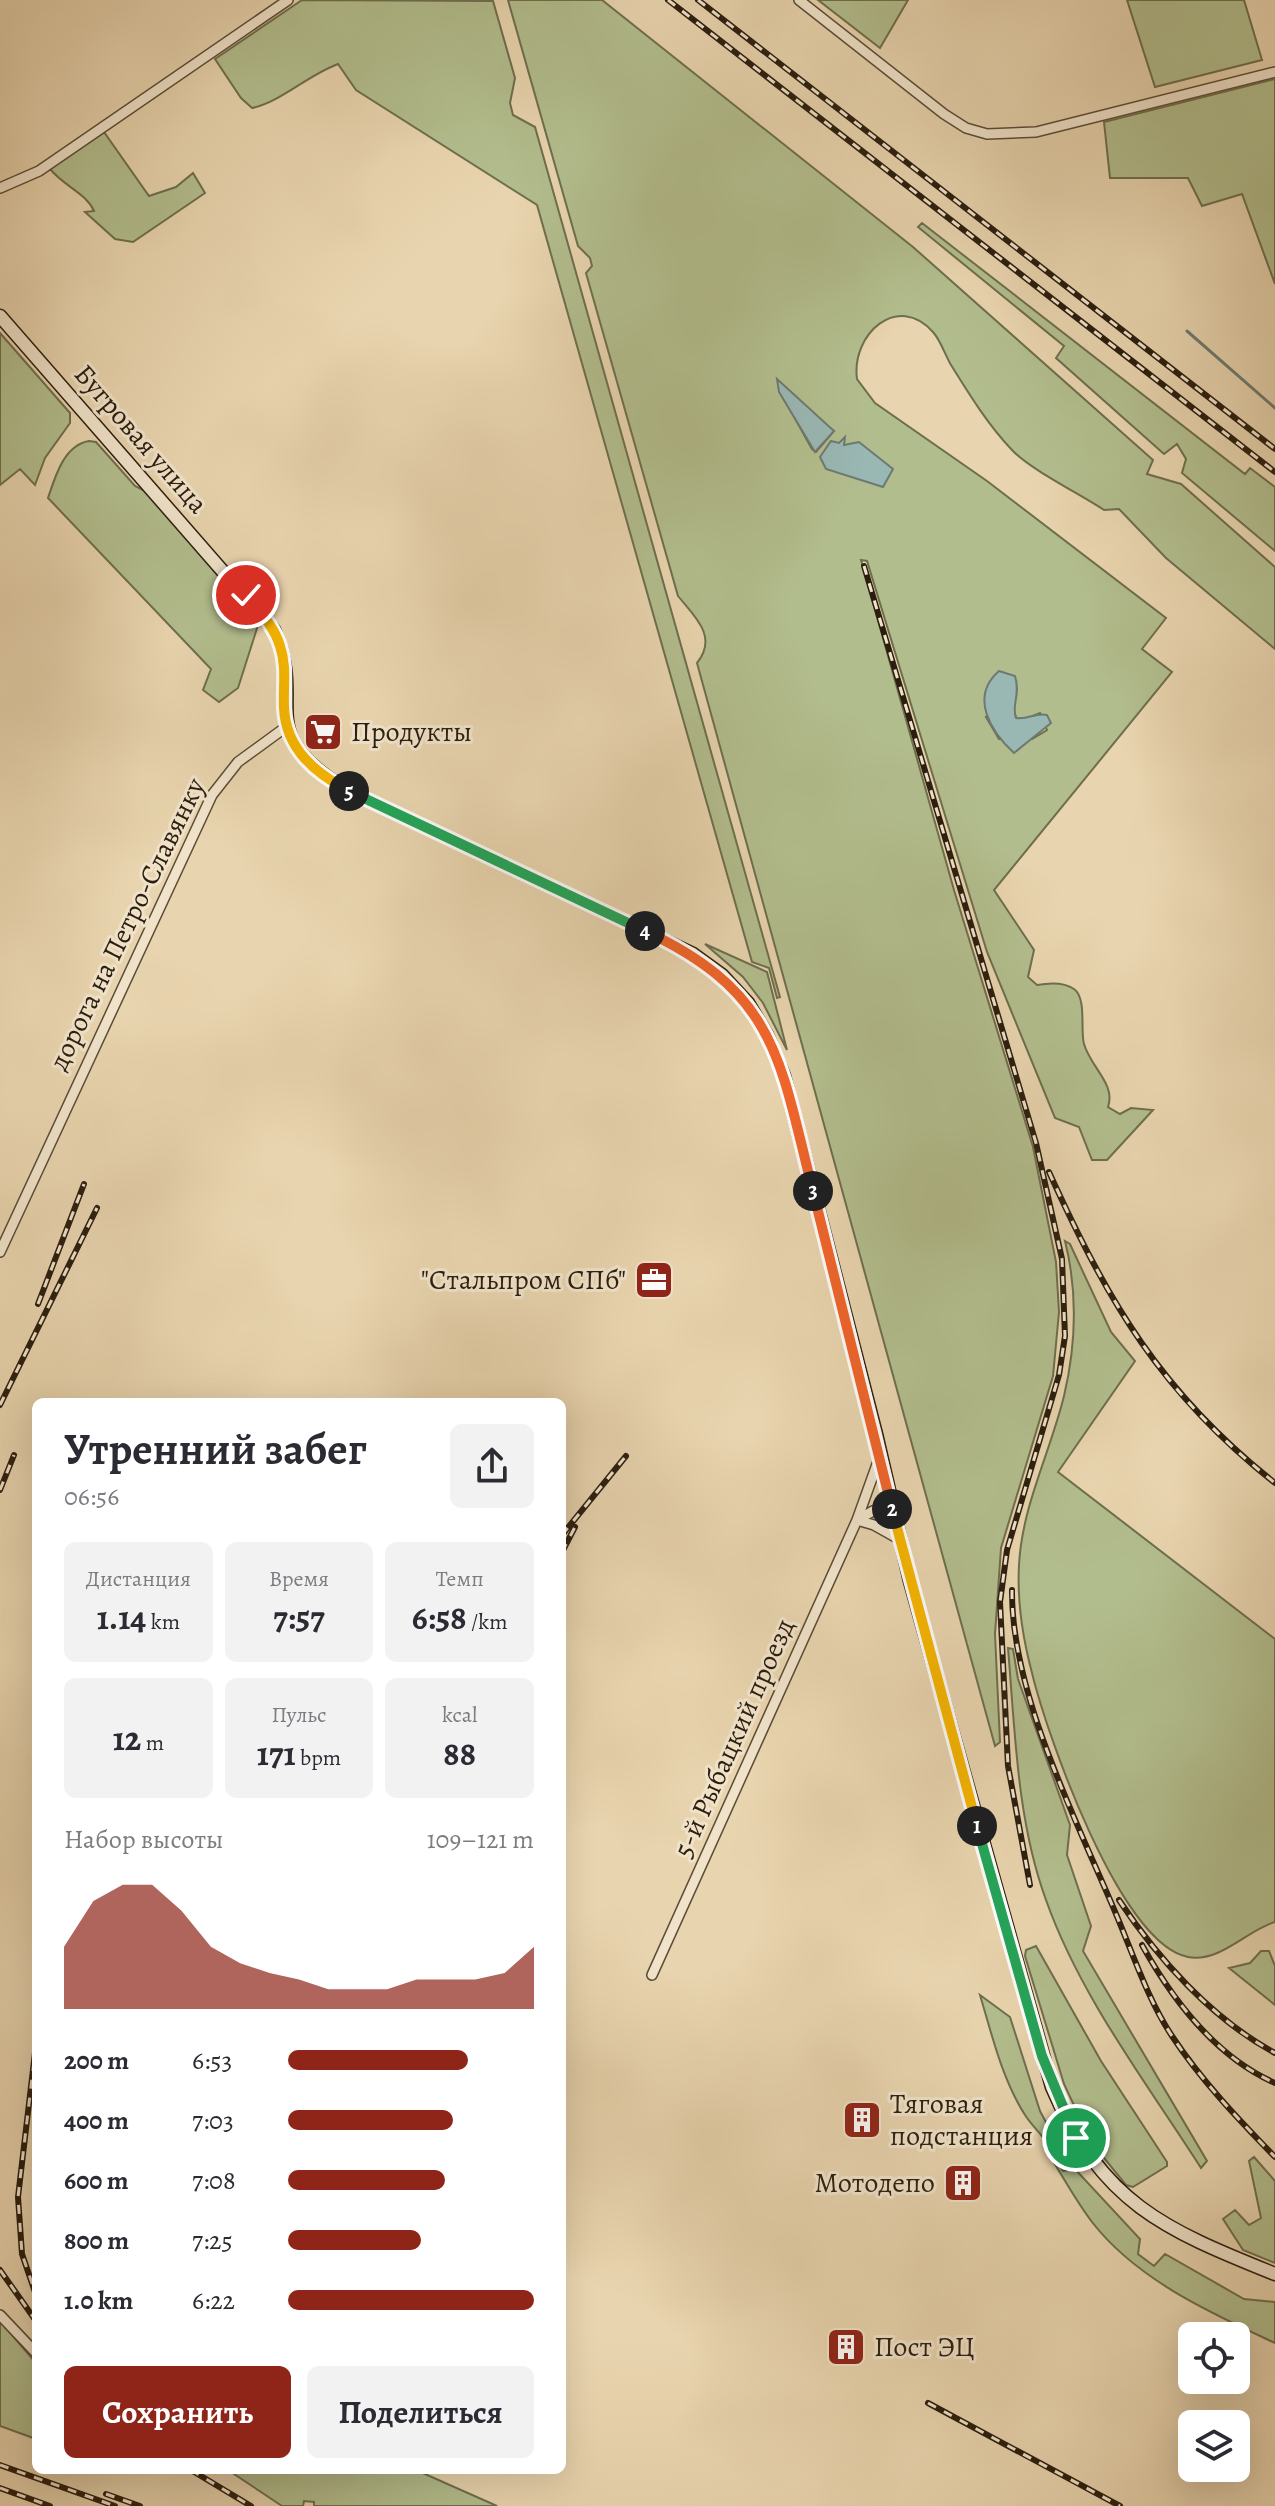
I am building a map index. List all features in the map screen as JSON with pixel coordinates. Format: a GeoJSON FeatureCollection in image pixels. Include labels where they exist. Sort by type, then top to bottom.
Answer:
{"type":"FeatureCollection","features":[{"type":"Feature","properties":{"kind":"street"},"geometry":{"type":"LineString","coordinates":[[0,188],[39,171],[288,0]]}},
{"type":"Feature","properties":{"kind":"street"},"geometry":{"type":"LineString","coordinates":[[799,0],[944,114],[966,128],[987,134],[1036,132],[1275,72]]}},
{"type":"Feature","properties":{"kind":"street","name":"Бугровая улица"},"geometry":{"type":"LineString","coordinates":[[0,316],[265,618],[280,644],[285,676],[286,727]]}},
{"type":"Feature","properties":{"kind":"street"},"geometry":{"type":"LineString","coordinates":[[286,727],[302,757],[316,771],[345,789],[675,944],[714,968],[748,1003],[767,1035],[784,1076],[899,1539],[1010,1948],[1042,2056],[1064,2116],[1107,2179],[1155,2220],[1187,2238],[1275,2274]]}},
{"type":"Feature","properties":{"kind":"street","name":"дорога на Петро-Славянку"},"geometry":{"type":"LineString","coordinates":[[0,1252],[212,795],[238,762],[286,727]]}},
{"type":"Feature","properties":{"kind":"street","name":"5-й Рыбацкий проезд"},"geometry":{"type":"LineString","coordinates":[[652,1975],[857,1520],[880,1456]]}},
{"type":"Feature","properties":{"kind":"street"},"geometry":{"type":"LineString","coordinates":[[857,1520],[873,1511],[891,1508]]}},
{"type":"Feature","properties":{"kind":"street"},"geometry":{"type":"LineString","coordinates":[[857,1520],[874,1525],[899,1539]]}},
{"type":"Feature","properties":{"kind":"street"},"geometry":{"type":"LineString","coordinates":[[0,2315],[32,2349]]}},
{"type":"Feature","properties":{"kind":"green space"},"geometry":{"type":"Polygon","coordinates":[[[302,0],[493,1],[515,78],[510,103],[513,115],[535,127],[780,997],[777,998],[769,968],[752,962],[537,205],[356,90],[338,64],[273,101],[252,108],[241,98],[215,59],[302,0]]]}},
{"type":"Feature","properties":{"kind":"green space"},"geometry":{"type":"Polygon","coordinates":[[[508,0],[602,0],[913,247],[1153,460],[1147,474],[1181,484],[1275,567],[1275,649],[1166,558],[1119,509],[1104,510],[1020,458],[972,398],[936,336],[919,321],[906,316],[892,317],[869,334],[861,347],[857,379],[875,403],[987,481],[1166,618],[1142,649],[1172,672],[994,890],[1034,950],[1028,977],[1037,985],[1061,984],[1078,993],[1084,1044],[1106,1083],[1110,1099],[1108,1107],[1120,1114],[1131,1108],[1153,1110],[1107,1160],[1092,1160],[1079,1127],[1055,1118],[987,952],[867,561],[861,560],[954,890],[1033,1147],[1056,1262],[1059,1312],[1053,1376],[1001,1548],[995,1634],[1000,1742],[995,1746],[697,663],[703,653],[705,635],[678,596],[586,273],[592,266],[590,258],[578,246],[508,0]],[[782,395],[812,449],[816,452],[834,431],[782,395]],[[1014,710],[986,717],[999,739],[1032,739],[1047,730],[1040,713],[1025,719],[1016,718],[1014,710]]]}},
{"type":"Feature","properties":{"kind":"green space"},"geometry":{"type":"Polygon","coordinates":[[[818,0],[908,0],[880,48],[818,0]]]}},
{"type":"Feature","properties":{"kind":"green space"},"geometry":{"type":"Polygon","coordinates":[[[1127,0],[1244,0],[1262,60],[1155,87],[1127,0]]]}},
{"type":"Feature","properties":{"kind":"green space"},"geometry":{"type":"Polygon","coordinates":[[[1275,79],[1275,284],[1242,194],[1202,206],[1188,178],[1110,178],[1104,122],[1275,79]]]}},
{"type":"Feature","properties":{"kind":"green space"},"geometry":{"type":"Polygon","coordinates":[[[104,132],[149,196],[176,187],[193,173],[205,193],[133,242],[115,239],[85,212],[94,211],[86,199],[50,169],[104,132]]]}},
{"type":"Feature","properties":{"kind":"green space"},"geometry":{"type":"Polygon","coordinates":[[[922,223],[1245,474],[1250,468],[1275,487],[1275,551],[1182,473],[1186,459],[1177,444],[1164,454],[1056,358],[1064,346],[918,227],[922,223]]]}},
{"type":"Feature","properties":{"kind":"green space"},"geometry":{"type":"Polygon","coordinates":[[[0,333],[70,413],[70,423],[45,458],[35,485],[20,469],[0,485],[0,333]]]}},
{"type":"Feature","properties":{"kind":"green space"},"geometry":{"type":"Polygon","coordinates":[[[89,441],[96,442],[135,486],[145,491],[259,622],[238,688],[219,702],[203,690],[211,669],[48,498],[67,455],[89,441]]]}},
{"type":"Feature","properties":{"kind":"green space"},"geometry":{"type":"Polygon","coordinates":[[[705,944],[767,972],[787,1050],[763,1003],[743,977],[705,944]]]}},
{"type":"Feature","properties":{"kind":"green space"},"geometry":{"type":"Polygon","coordinates":[[[1065,1241],[1070,1244],[1111,1332],[1135,1361],[1058,1472],[1275,1639],[1275,1922],[1222,1951],[1200,1958],[1188,1957],[1162,1944],[1137,1916],[1113,1878],[1090,1833],[1053,1742],[1026,1647],[1019,1592],[1021,1543],[1064,1396],[1073,1338],[1074,1299],[1065,1241]]]}},
{"type":"Feature","properties":{"kind":"green space"},"geometry":{"type":"Polygon","coordinates":[[[1008,1648],[1013,1649],[1018,1679],[1070,1825],[1067,1855],[1091,1926],[1083,1951],[1207,2161],[1201,2168],[1095,2004],[1060,1936],[1046,1900],[1036,1870],[1023,1807],[1008,1648]]]}},
{"type":"Feature","properties":{"kind":"green space"},"geometry":{"type":"Polygon","coordinates":[[[1036,1946],[1101,2061],[1167,2162],[1167,2166],[1133,2187],[1126,2185],[1091,2142],[1064,2084],[1025,1956],[1026,1950],[1036,1946]]]}},
{"type":"Feature","properties":{"kind":"green space"},"geometry":{"type":"Polygon","coordinates":[[[1261,1951],[1269,1951],[1275,1966],[1275,2005],[1229,1968],[1250,1963],[1261,1951]]]}},
{"type":"Feature","properties":{"kind":"green space"},"geometry":{"type":"Polygon","coordinates":[[[980,1995],[1010,2017],[1040,2111],[1057,2143],[1054,2156],[1063,2171],[1075,2169],[1140,2239],[1138,2254],[1154,2266],[1165,2254],[1244,2299],[1275,2302],[1275,2343],[1250,2331],[1250,2322],[1232,2322],[1176,2293],[1110,2243],[1074,2196],[1046,2150],[1046,2141],[1017,2101],[998,2056],[980,1995]]]}},
{"type":"Feature","properties":{"kind":"green space"},"geometry":{"type":"Polygon","coordinates":[[[1254,2157],[1275,2181],[1275,2263],[1243,2250],[1223,2219],[1235,2210],[1249,2225],[1261,2218],[1249,2161],[1254,2157]]]}},
{"type":"Feature","properties":{"kind":"green space"},"geometry":{"type":"Polygon","coordinates":[[[0,2321],[32,2358],[32,2438],[0,2426],[0,2321]]]}},
{"type":"Feature","properties":{"kind":"green space"},"geometry":{"type":"Polygon","coordinates":[[[234,2474],[425,2474],[497,2506],[314,2506],[314,2502],[304,2501],[303,2506],[282,2506],[234,2474]]]}},
{"type":"Feature","properties":{"kind":"water"},"geometry":{"type":"Polygon","coordinates":[[[777,379],[834,431],[815,452],[779,392],[777,379]]]}},
{"type":"Feature","properties":{"kind":"water"},"geometry":{"type":"Polygon","coordinates":[[[845,437],[844,445],[859,442],[893,469],[883,487],[826,469],[820,457],[831,441],[839,443],[845,437]]]}},
{"type":"Feature","properties":{"kind":"water"},"geometry":{"type":"Polygon","coordinates":[[[999,671],[1015,676],[1016,718],[1043,714],[1051,723],[1014,753],[991,725],[984,703],[990,681],[999,671]]]}},
{"type":"Feature","properties":{"kind":"waterway"},"geometry":{"type":"LineString","coordinates":[[1187,331],[1275,408]]}},
{"type":"Feature","properties":{"kind":"railway"},"geometry":{"type":"LineString","coordinates":[[668,0],[1275,472]]}},
{"type":"Feature","properties":{"kind":"railway"},"geometry":{"type":"LineString","coordinates":[[698,0],[1275,449]]}},
{"type":"Feature","properties":{"kind":"railway"},"geometry":{"type":"LineString","coordinates":[[864,566],[1036,1143],[1062,1259],[1065,1336],[1059,1375],[1007,1550],[1000,1602],[1008,1766],[1030,1885]]}},
{"type":"Feature","properties":{"kind":"railway"},"geometry":{"type":"LineString","coordinates":[[1049,1172],[1093,1263],[1141,1342],[1200,1415],[1275,1483]]}},
{"type":"Feature","properties":{"kind":"railway"},"geometry":{"type":"LineString","coordinates":[[38,1304],[84,1184]]}},
{"type":"Feature","properties":{"kind":"railway"},"geometry":{"type":"LineString","coordinates":[[0,1405],[97,1208]]}},
{"type":"Feature","properties":{"kind":"railway"},"geometry":{"type":"LineString","coordinates":[[0,1490],[14,1455]]}},
{"type":"Feature","properties":{"kind":"railway"},"geometry":{"type":"LineString","coordinates":[[566,1530],[626,1456]]}},
{"type":"Feature","properties":{"kind":"railway"},"geometry":{"type":"LineString","coordinates":[[566,1544],[575,1527]]}},
{"type":"Feature","properties":{"kind":"railway"},"geometry":{"type":"LineString","coordinates":[[1012,1590],[1022,1671],[1034,1713],[1065,1797],[1148,1992],[1163,2022],[1195,2068],[1275,2157]]}},
{"type":"Feature","properties":{"kind":"railway"},"geometry":{"type":"LineString","coordinates":[[1119,1900],[1151,1944],[1188,1986],[1230,2023],[1275,2053]]}},
{"type":"Feature","properties":{"kind":"railway"},"geometry":{"type":"LineString","coordinates":[[1142,1945],[1182,2006],[1215,2042],[1254,2072],[1275,2083]]}},
{"type":"Feature","properties":{"kind":"railway"},"geometry":{"type":"LineString","coordinates":[[32,2078],[18,2197],[22,2254],[32,2283]]}},
{"type":"Feature","properties":{"kind":"railway"},"geometry":{"type":"LineString","coordinates":[[0,2270],[32,2315]]}},
{"type":"Feature","properties":{"kind":"railway"},"geometry":{"type":"LineString","coordinates":[[928,2403],[1120,2506]]}},
{"type":"Feature","properties":{"kind":"railway"},"geometry":{"type":"LineString","coordinates":[[0,2465],[115,2506]]}},
{"type":"Feature","properties":{"kind":"railway"},"geometry":{"type":"LineString","coordinates":[[198,2474],[251,2506]]}},
{"type":"Feature","properties":{"kind":"railway"},"geometry":{"type":"LineString","coordinates":[[0,2488],[50,2506]]}},
{"type":"Feature","properties":{"kind":"railway"},"geometry":{"type":"LineString","coordinates":[[106,2494],[140,2506]]}},
{"type":"Feature","properties":{"kind":"place","name":"Продукты"},"geometry":{"type":"Point","coordinates":[323,732]}},
{"type":"Feature","properties":{"kind":"place","name":"\"Стальпром СПб\""},"geometry":{"type":"Point","coordinates":[654,1280]}},
{"type":"Feature","properties":{"kind":"place","name":"Тяговая подстанция"},"geometry":{"type":"Point","coordinates":[862,2120]}},
{"type":"Feature","properties":{"kind":"place","name":"Мотодепо"},"geometry":{"type":"Point","coordinates":[963,2183]}},
{"type":"Feature","properties":{"kind":"place","name":"Пост ЭЦ"},"geometry":{"type":"Point","coordinates":[846,2347]}},
{"type":"Feature","properties":{"kind":"route"},"geometry":{"type":"LineString","coordinates":[[246,595],[274,630],[280,644],[284,660],[286,727],[302,757],[316,771],[345,789],[693,954],[722,975],[757,1016],[784,1076],[876,1434],[891,1508],[1010,1948],[1052,2087],[1076,2138]]}}]}
